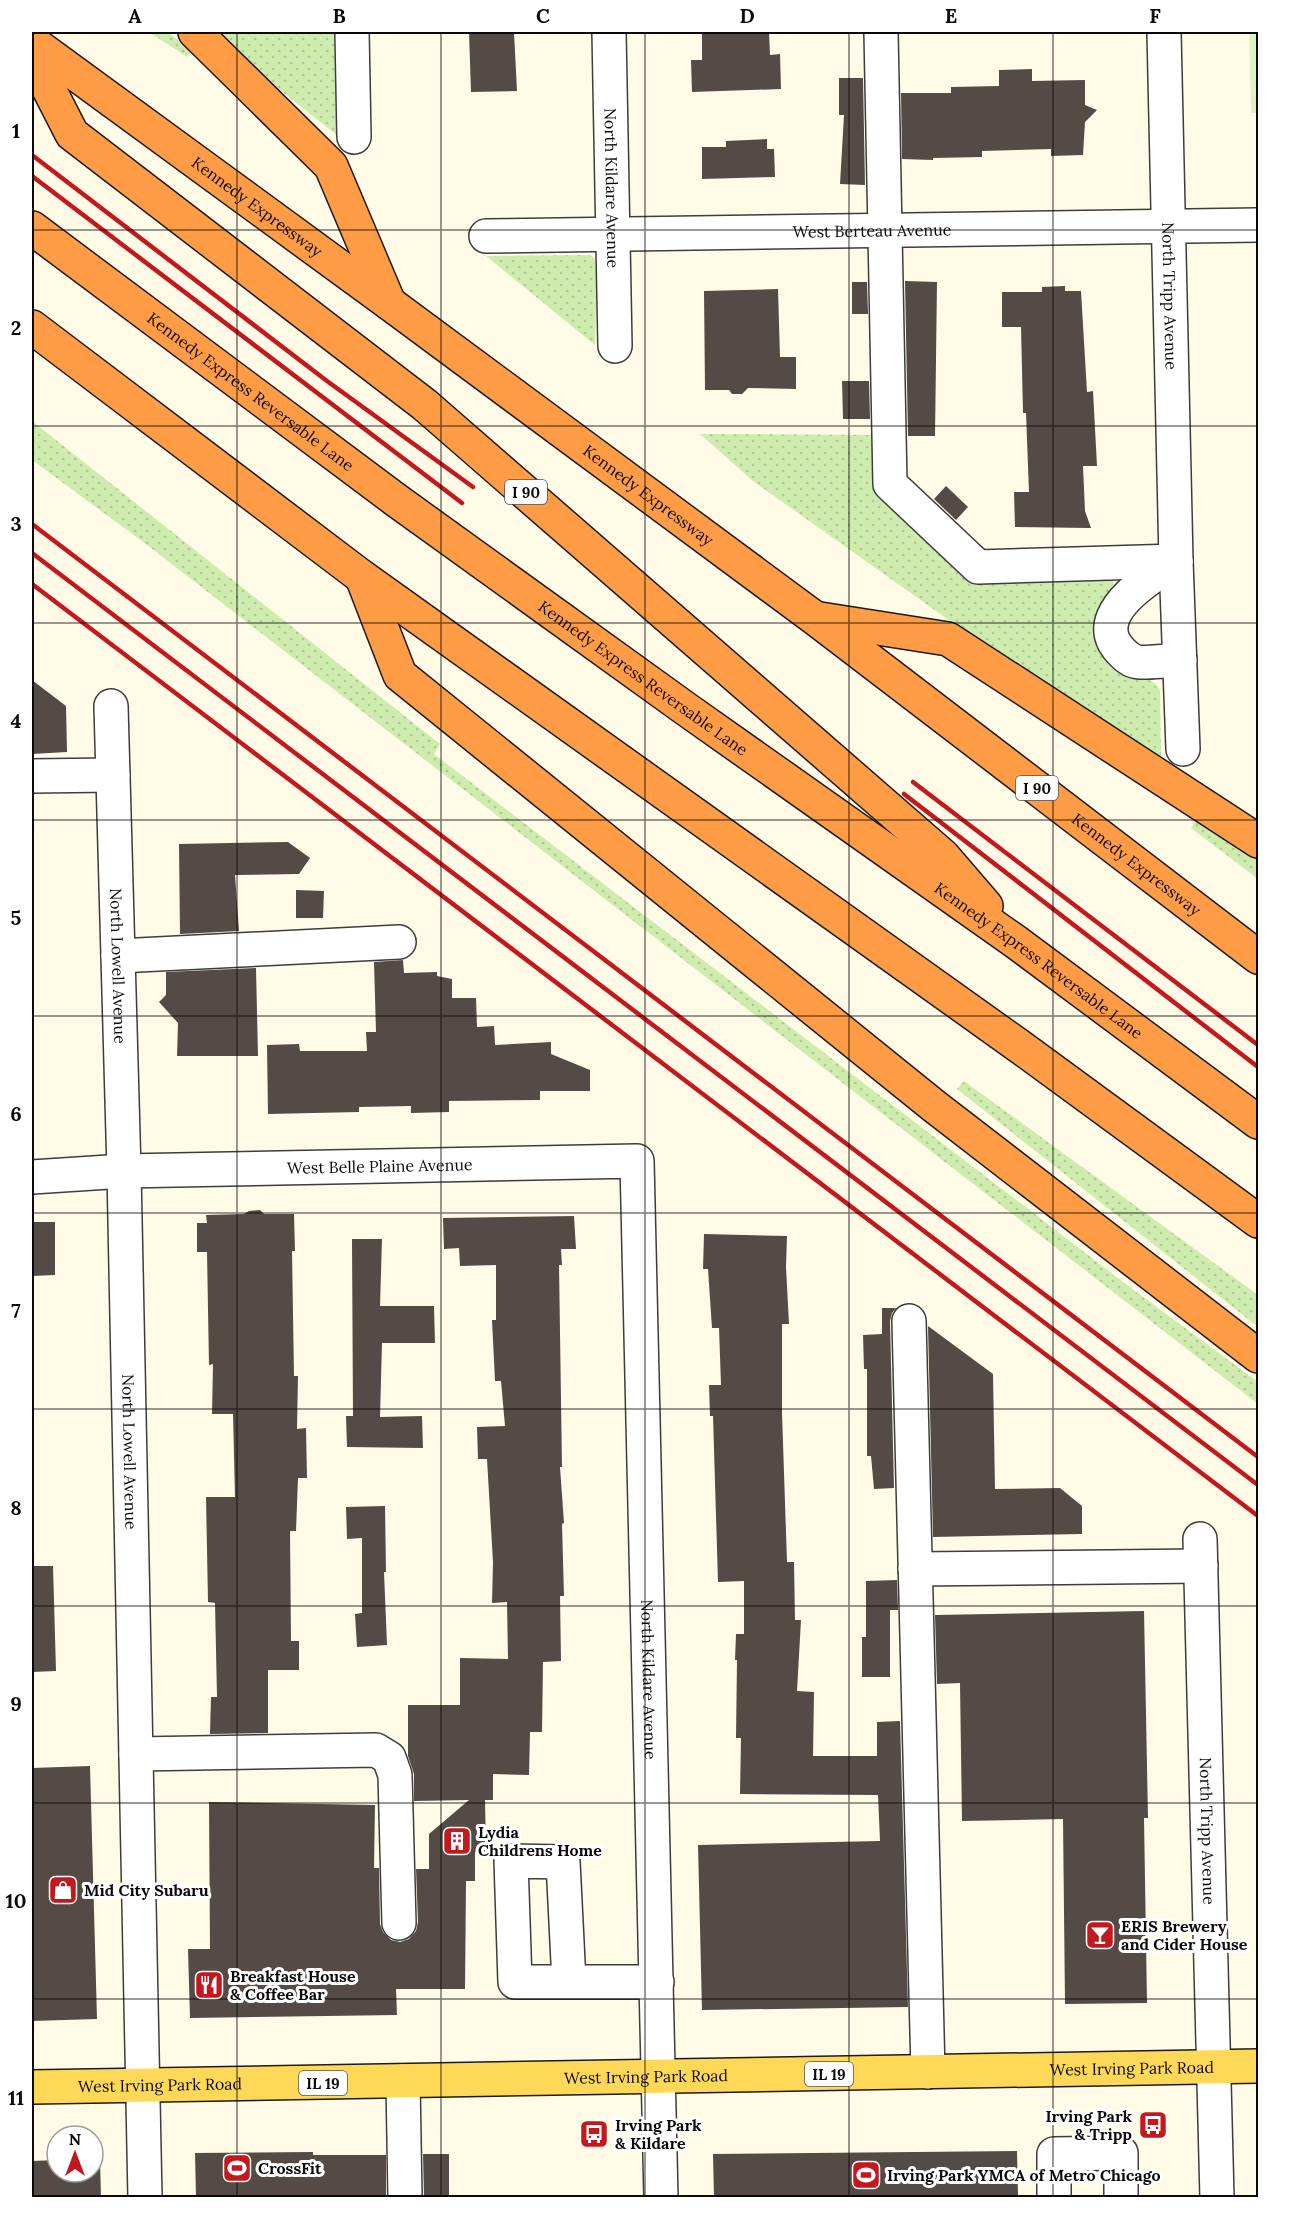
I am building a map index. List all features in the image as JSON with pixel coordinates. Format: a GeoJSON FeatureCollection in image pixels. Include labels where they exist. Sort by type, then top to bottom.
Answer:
{"type":"FeatureCollection","features":[{"type":"Feature","properties":{"kind":"highway"},"geometry":{"type":"LineString","coordinates":[[195,32],[332,166],[390,303]]}},
{"type":"Feature","properties":{"kind":"highway","name":"Kennedy Expressway"},"geometry":{"type":"LineString","coordinates":[[32,42],[390,303],[816,619],[1258,957]]}},
{"type":"Feature","properties":{"kind":"highway","name":"I 90"},"geometry":{"type":"LineString","coordinates":[[32,56],[72,134],[425,405],[943,856],[1016,942]]}},
{"type":"Feature","properties":{"kind":"highway","name":"Kennedy Express Reversable Lane"},"geometry":{"type":"LineString","coordinates":[[32,228],[405,507],[1016,942],[1258,1122]]}},
{"type":"Feature","properties":{"kind":"highway"},"geometry":{"type":"LineString","coordinates":[[32,327],[362,577],[1019,1046],[1258,1221]]}},
{"type":"Feature","properties":{"kind":"highway"},"geometry":{"type":"LineString","coordinates":[[362,577],[400,675],[934,1106],[1258,1356]]}},
{"type":"Feature","properties":{"kind":"highway"},"geometry":{"type":"LineString","coordinates":[[816,619],[948,639],[1258,841]]}},
{"type":"Feature","properties":{"kind":"main road","name":"West Irving Park Road"},"geometry":{"type":"LineString","coordinates":[[32,2087],[1258,2067]]}},
{"type":"Feature","properties":{"kind":"street"},"geometry":{"type":"LineString","coordinates":[[352,32],[354,137]]}},
{"type":"Feature","properties":{"kind":"street","name":"North Kildare Avenue"},"geometry":{"type":"LineString","coordinates":[[609,32],[615,346]]}},
{"type":"Feature","properties":{"kind":"street"},"geometry":{"type":"LineString","coordinates":[[881,32],[890,484],[978,567],[1176,561]]}},
{"type":"Feature","properties":{"kind":"street","name":"North Tripp Avenue"},"geometry":{"type":"LineString","coordinates":[[1164,32],[1176,561],[1183,749]]}},
{"type":"Feature","properties":{"kind":"street","name":"West Berteau Avenue"},"geometry":{"type":"LineString","coordinates":[[486,236],[1258,225]]}},
{"type":"Feature","properties":{"kind":"street"},"geometry":{"type":"LineString","coordinates":[[1176,561],[1141,582],[1113,616],[1111,636],[1118,649],[1134,662],[1180,660]]}},
{"type":"Feature","properties":{"kind":"street","name":"North Lowell Avenue"},"geometry":{"type":"LineString","coordinates":[[111,706],[124,1171],[145,2198]]}},
{"type":"Feature","properties":{"kind":"street"},"geometry":{"type":"LineString","coordinates":[[32,776],[113,775]]}},
{"type":"Feature","properties":{"kind":"street"},"geometry":{"type":"LineString","coordinates":[[118,956],[399,942]]}},
{"type":"Feature","properties":{"kind":"street","name":"North Kildare Avenue"},"geometry":{"type":"LineString","coordinates":[[637,1161],[661,2198]]}},
{"type":"Feature","properties":{"kind":"street","name":"West Belle Plaine Avenue"},"geometry":{"type":"LineString","coordinates":[[32,1177],[124,1171],[637,1161]]}},
{"type":"Feature","properties":{"kind":"street"},"geometry":{"type":"LineString","coordinates":[[909,1321],[928,2072]]}},
{"type":"Feature","properties":{"kind":"street","name":"North Tripp Avenue"},"geometry":{"type":"LineString","coordinates":[[915,1569],[1200,1552],[1217,2198]]}},
{"type":"Feature","properties":{"kind":"street"},"geometry":{"type":"LineString","coordinates":[[136,1754],[376,1750],[389,1758],[395,1775],[399,1923]]}},
{"type":"Feature","properties":{"kind":"street"},"geometry":{"type":"LineString","coordinates":[[569,1982],[657,1982]]}},
{"type":"Feature","properties":{"kind":"street"},"geometry":{"type":"LineString","coordinates":[[403,2081],[405,2198]]}},
{"type":"Feature","properties":{"kind":"street"},"geometry":{"type":"LineString","coordinates":[[1054,2198],[1054,2154],[1121,2153],[1121,2198]]}},
{"type":"Feature","properties":{"kind":"green space"},"geometry":{"type":"Polygon","coordinates":[[[149,32],[168,32],[192,51],[187,57],[149,32]]]}},
{"type":"Feature","properties":{"kind":"green space"},"geometry":{"type":"Polygon","coordinates":[[[221,32],[341,32],[343,140],[279,89],[221,32]]]}},
{"type":"Feature","properties":{"kind":"green space"},"geometry":{"type":"Polygon","coordinates":[[[1249,32],[1258,32],[1258,113],[1251,113],[1249,32]]]}},
{"type":"Feature","properties":{"kind":"green space"},"geometry":{"type":"Polygon","coordinates":[[[590,255],[597,265],[595,345],[486,256],[590,255]]]}},
{"type":"Feature","properties":{"kind":"green space"},"geometry":{"type":"Polygon","coordinates":[[[32,421],[440,744],[434,754],[1135,1291],[1258,1382],[1258,1404],[142,541],[32,460],[32,421]]]}},
{"type":"Feature","properties":{"kind":"green space"},"geometry":{"type":"Polygon","coordinates":[[[700,434],[876,435],[972,575],[1109,575],[1114,581],[1095,618],[1094,631],[1097,645],[1103,658],[1118,673],[1146,679],[1153,682],[1160,690],[1161,757],[981,643],[753,481],[700,434]]]}},
{"type":"Feature","properties":{"kind":"green space"},"geometry":{"type":"Polygon","coordinates":[[[1197,818],[1258,856],[1258,879],[1191,828],[1197,818]]]}},
{"type":"Feature","properties":{"kind":"green space"},"geometry":{"type":"Polygon","coordinates":[[[964,1081],[1258,1295],[1258,1327],[957,1089],[964,1081]]]}},
{"type":"Feature","properties":{"kind":"building"},"geometry":{"type":"Polygon","coordinates":[[[469,32],[514,32],[517,91],[471,92],[469,32]]]}},
{"type":"Feature","properties":{"kind":"building"},"geometry":{"type":"Polygon","coordinates":[[[702,32],[769,32],[770,55],[780,54],[781,89],[692,92],[691,60],[702,60],[702,32]]]}},
{"type":"Feature","properties":{"kind":"building"},"geometry":{"type":"Polygon","coordinates":[[[1032,69],[1032,81],[1085,80],[1085,105],[1097,110],[1085,122],[1083,155],[1051,156],[1051,149],[982,151],[982,157],[902,159],[901,93],[951,93],[951,87],[999,86],[999,70],[1032,69]]]}},
{"type":"Feature","properties":{"kind":"building"},"geometry":{"type":"Polygon","coordinates":[[[839,78],[863,78],[865,185],[840,184],[844,115],[839,115],[839,78]]]}},
{"type":"Feature","properties":{"kind":"building"},"geometry":{"type":"Polygon","coordinates":[[[767,139],[767,149],[774,149],[775,177],[702,179],[702,147],[726,147],[726,141],[767,139]]]}},
{"type":"Feature","properties":{"kind":"building"},"geometry":{"type":"Polygon","coordinates":[[[905,281],[937,282],[935,436],[908,436],[905,281]]]}},
{"type":"Feature","properties":{"kind":"building"},"geometry":{"type":"Polygon","coordinates":[[[852,282],[867,282],[868,314],[852,314],[852,282]]]}},
{"type":"Feature","properties":{"kind":"building"},"geometry":{"type":"Polygon","coordinates":[[[1065,286],[1065,291],[1081,291],[1087,392],[1093,391],[1097,466],[1083,466],[1085,511],[1091,528],[1015,527],[1014,492],[1029,492],[1026,413],[1023,413],[1021,327],[1002,327],[1002,292],[1042,292],[1042,287],[1065,286]]]}},
{"type":"Feature","properties":{"kind":"building"},"geometry":{"type":"Polygon","coordinates":[[[778,289],[780,357],[796,357],[796,389],[748,388],[742,394],[732,394],[729,390],[705,390],[704,291],[778,289]]]}},
{"type":"Feature","properties":{"kind":"building"},"geometry":{"type":"Polygon","coordinates":[[[842,381],[869,381],[870,419],[843,419],[842,381]]]}},
{"type":"Feature","properties":{"kind":"building"},"geometry":{"type":"Polygon","coordinates":[[[946,486],[968,507],[956,520],[934,499],[946,486]]]}},
{"type":"Feature","properties":{"kind":"building"},"geometry":{"type":"Polygon","coordinates":[[[32,680],[66,706],[67,752],[32,754],[32,680]]]}},
{"type":"Feature","properties":{"kind":"building"},"geometry":{"type":"Polygon","coordinates":[[[288,842],[310,858],[299,874],[235,875],[239,931],[180,934],[179,844],[288,842]]]}},
{"type":"Feature","properties":{"kind":"building"},"geometry":{"type":"Polygon","coordinates":[[[296,890],[324,891],[323,918],[296,918],[296,890]]]}},
{"type":"Feature","properties":{"kind":"building"},"geometry":{"type":"Polygon","coordinates":[[[403,960],[404,973],[437,972],[437,976],[452,979],[452,998],[476,998],[477,1027],[494,1026],[495,1045],[551,1042],[551,1054],[590,1070],[590,1091],[540,1091],[540,1100],[449,1101],[449,1112],[411,1113],[411,1106],[359,1107],[359,1112],[268,1114],[267,1045],[299,1044],[300,1051],[367,1051],[366,1032],[376,1032],[374,962],[403,960]]]}},
{"type":"Feature","properties":{"kind":"building"},"geometry":{"type":"Polygon","coordinates":[[[256,968],[258,1056],[177,1056],[178,1023],[159,1002],[166,995],[166,972],[256,968]]]}},
{"type":"Feature","properties":{"kind":"building"},"geometry":{"type":"Polygon","coordinates":[[[260,1210],[264,1214],[294,1214],[295,1251],[292,1251],[294,1376],[298,1376],[297,1429],[306,1428],[307,1478],[298,1478],[296,1531],[290,1531],[291,1641],[299,1641],[299,1670],[268,1670],[268,1733],[210,1734],[211,1697],[217,1697],[215,1603],[208,1602],[206,1497],[235,1497],[233,1414],[212,1414],[213,1364],[209,1365],[207,1252],[197,1252],[197,1223],[207,1223],[206,1215],[244,1214],[260,1210]]]}},
{"type":"Feature","properties":{"kind":"building"},"geometry":{"type":"Polygon","coordinates":[[[574,1216],[576,1249],[561,1249],[562,1265],[559,1265],[562,1467],[560,1467],[564,1523],[562,1524],[564,1596],[560,1596],[561,1661],[543,1662],[542,1732],[530,1732],[529,1775],[493,1774],[493,1800],[485,1800],[486,1852],[475,1852],[475,1881],[466,1881],[465,1989],[396,1989],[397,2015],[190,2018],[188,1949],[210,1949],[209,1802],[375,1805],[374,1868],[379,1868],[380,1924],[383,1932],[391,1940],[400,1942],[409,1939],[416,1931],[418,1922],[416,1869],[429,1869],[429,1834],[469,1800],[414,1801],[414,1774],[408,1756],[408,1705],[460,1705],[460,1658],[508,1659],[507,1602],[492,1603],[493,1562],[487,1459],[478,1459],[477,1427],[505,1426],[501,1381],[495,1381],[492,1320],[496,1320],[496,1265],[460,1266],[459,1248],[444,1249],[443,1218],[574,1216]]]}},
{"type":"Feature","properties":{"kind":"building"},"geometry":{"type":"Polygon","coordinates":[[[32,1222],[55,1222],[55,1275],[32,1276],[32,1222]]]}},
{"type":"Feature","properties":{"kind":"building"},"geometry":{"type":"Polygon","coordinates":[[[704,1234],[787,1236],[789,1324],[782,1324],[782,1413],[787,1562],[794,1562],[795,1620],[801,1620],[797,1691],[814,1692],[813,1756],[877,1756],[877,1722],[900,1721],[908,2007],[702,2010],[698,1845],[880,1841],[878,1795],[740,1794],[741,1738],[736,1738],[737,1660],[735,1660],[736,1634],[744,1634],[744,1581],[718,1582],[713,1416],[710,1416],[709,1385],[721,1385],[719,1328],[712,1328],[708,1269],[703,1269],[704,1234]]]}},
{"type":"Feature","properties":{"kind":"building"},"geometry":{"type":"Polygon","coordinates":[[[352,1239],[382,1239],[380,1306],[434,1306],[435,1343],[382,1343],[380,1417],[422,1416],[423,1448],[347,1447],[346,1416],[353,1416],[352,1239]]]}},
{"type":"Feature","properties":{"kind":"building"},"geometry":{"type":"Polygon","coordinates":[[[882,1308],[896,1308],[890,1321],[894,1488],[874,1489],[871,1456],[867,1456],[867,1369],[864,1369],[863,1335],[882,1334],[882,1308]]]}},
{"type":"Feature","properties":{"kind":"building"},"geometry":{"type":"Polygon","coordinates":[[[928,1326],[993,1374],[995,1489],[1060,1488],[1082,1506],[1082,1534],[933,1537],[928,1326]]]}},
{"type":"Feature","properties":{"kind":"building"},"geometry":{"type":"Polygon","coordinates":[[[385,1506],[386,1572],[384,1572],[387,1645],[357,1647],[355,1614],[362,1613],[362,1538],[347,1539],[346,1507],[385,1506]]]}},
{"type":"Feature","properties":{"kind":"building"},"geometry":{"type":"Polygon","coordinates":[[[32,1566],[53,1566],[56,1671],[32,1672],[32,1566]]]}},
{"type":"Feature","properties":{"kind":"building"},"geometry":{"type":"Polygon","coordinates":[[[897,1580],[898,1610],[890,1610],[890,1677],[862,1677],[862,1637],[866,1637],[866,1581],[897,1580]]]}},
{"type":"Feature","properties":{"kind":"building"},"geometry":{"type":"Polygon","coordinates":[[[1144,1611],[1148,1818],[1144,1818],[1147,2003],[1065,2004],[1063,1819],[962,1821],[960,1683],[937,1684],[935,1615],[1144,1611]]]}},
{"type":"Feature","properties":{"kind":"building","name":"Mid City Subaru"},"geometry":{"type":"Polygon","coordinates":[[[90,1766],[97,2019],[32,2021],[32,1768],[90,1766]]]}},
{"type":"Feature","properties":{"kind":"building","name":"Irving Park YMCA of Metro Chicago"},"geometry":{"type":"Polygon","coordinates":[[[1017,2151],[1018,2196],[714,2198],[713,2154],[1017,2151]]]}},
{"type":"Feature","properties":{"kind":"building"},"geometry":{"type":"Polygon","coordinates":[[[313,2152],[313,2155],[386,2155],[386,2198],[196,2198],[195,2153],[313,2152]]]}},
{"type":"Feature","properties":{"kind":"building"},"geometry":{"type":"Polygon","coordinates":[[[423,2154],[449,2154],[449,2198],[424,2198],[423,2154]]]}},
{"type":"Feature","properties":{"kind":"building"},"geometry":{"type":"Polygon","coordinates":[[[45,2160],[45,2184],[101,2184],[101,2198],[32,2198],[32,2161],[45,2160]]]}},
{"type":"Feature","properties":{"kind":"railway"},"geometry":{"type":"LineString","coordinates":[[32,155],[327,381],[473,487]]}},
{"type":"Feature","properties":{"kind":"railway"},"geometry":{"type":"LineString","coordinates":[[32,176],[462,503]]}},
{"type":"Feature","properties":{"kind":"railway"},"geometry":{"type":"LineString","coordinates":[[32,524],[1258,1457]]}},
{"type":"Feature","properties":{"kind":"railway"},"geometry":{"type":"LineString","coordinates":[[32,553],[1258,1485]]}},
{"type":"Feature","properties":{"kind":"railway"},"geometry":{"type":"LineString","coordinates":[[32,584],[1258,1516]]}},
{"type":"Feature","properties":{"kind":"railway"},"geometry":{"type":"LineString","coordinates":[[913,782],[1258,1045]]}},
{"type":"Feature","properties":{"kind":"railway"},"geometry":{"type":"LineString","coordinates":[[904,794],[1258,1067]]}},
{"type":"Feature","properties":{"kind":"place","name":"Lydia Childrens Home"},"geometry":{"type":"Point","coordinates":[457,1841]}},
{"type":"Feature","properties":{"kind":"place","name":"Mid City Subaru"},"geometry":{"type":"Point","coordinates":[63,1890]}},
{"type":"Feature","properties":{"kind":"place","name":"ERIS Brewery and Cider House"},"geometry":{"type":"Point","coordinates":[1100,1935]}},
{"type":"Feature","properties":{"kind":"place","name":"Breakfast House & Coffee Bar"},"geometry":{"type":"Point","coordinates":[209,1985]}},
{"type":"Feature","properties":{"kind":"place","name":"Irving Park & Tripp"},"geometry":{"type":"Point","coordinates":[1153,2125]}},
{"type":"Feature","properties":{"kind":"place","name":"Irving Park & Kildare"},"geometry":{"type":"Point","coordinates":[594,2134]}},
{"type":"Feature","properties":{"kind":"place","name":"CrossFit"},"geometry":{"type":"Point","coordinates":[237,2168]}},
{"type":"Feature","properties":{"kind":"place","name":"Irving Park YMCA of Metro Chicago"},"geometry":{"type":"Point","coordinates":[866,2175]}}]}
